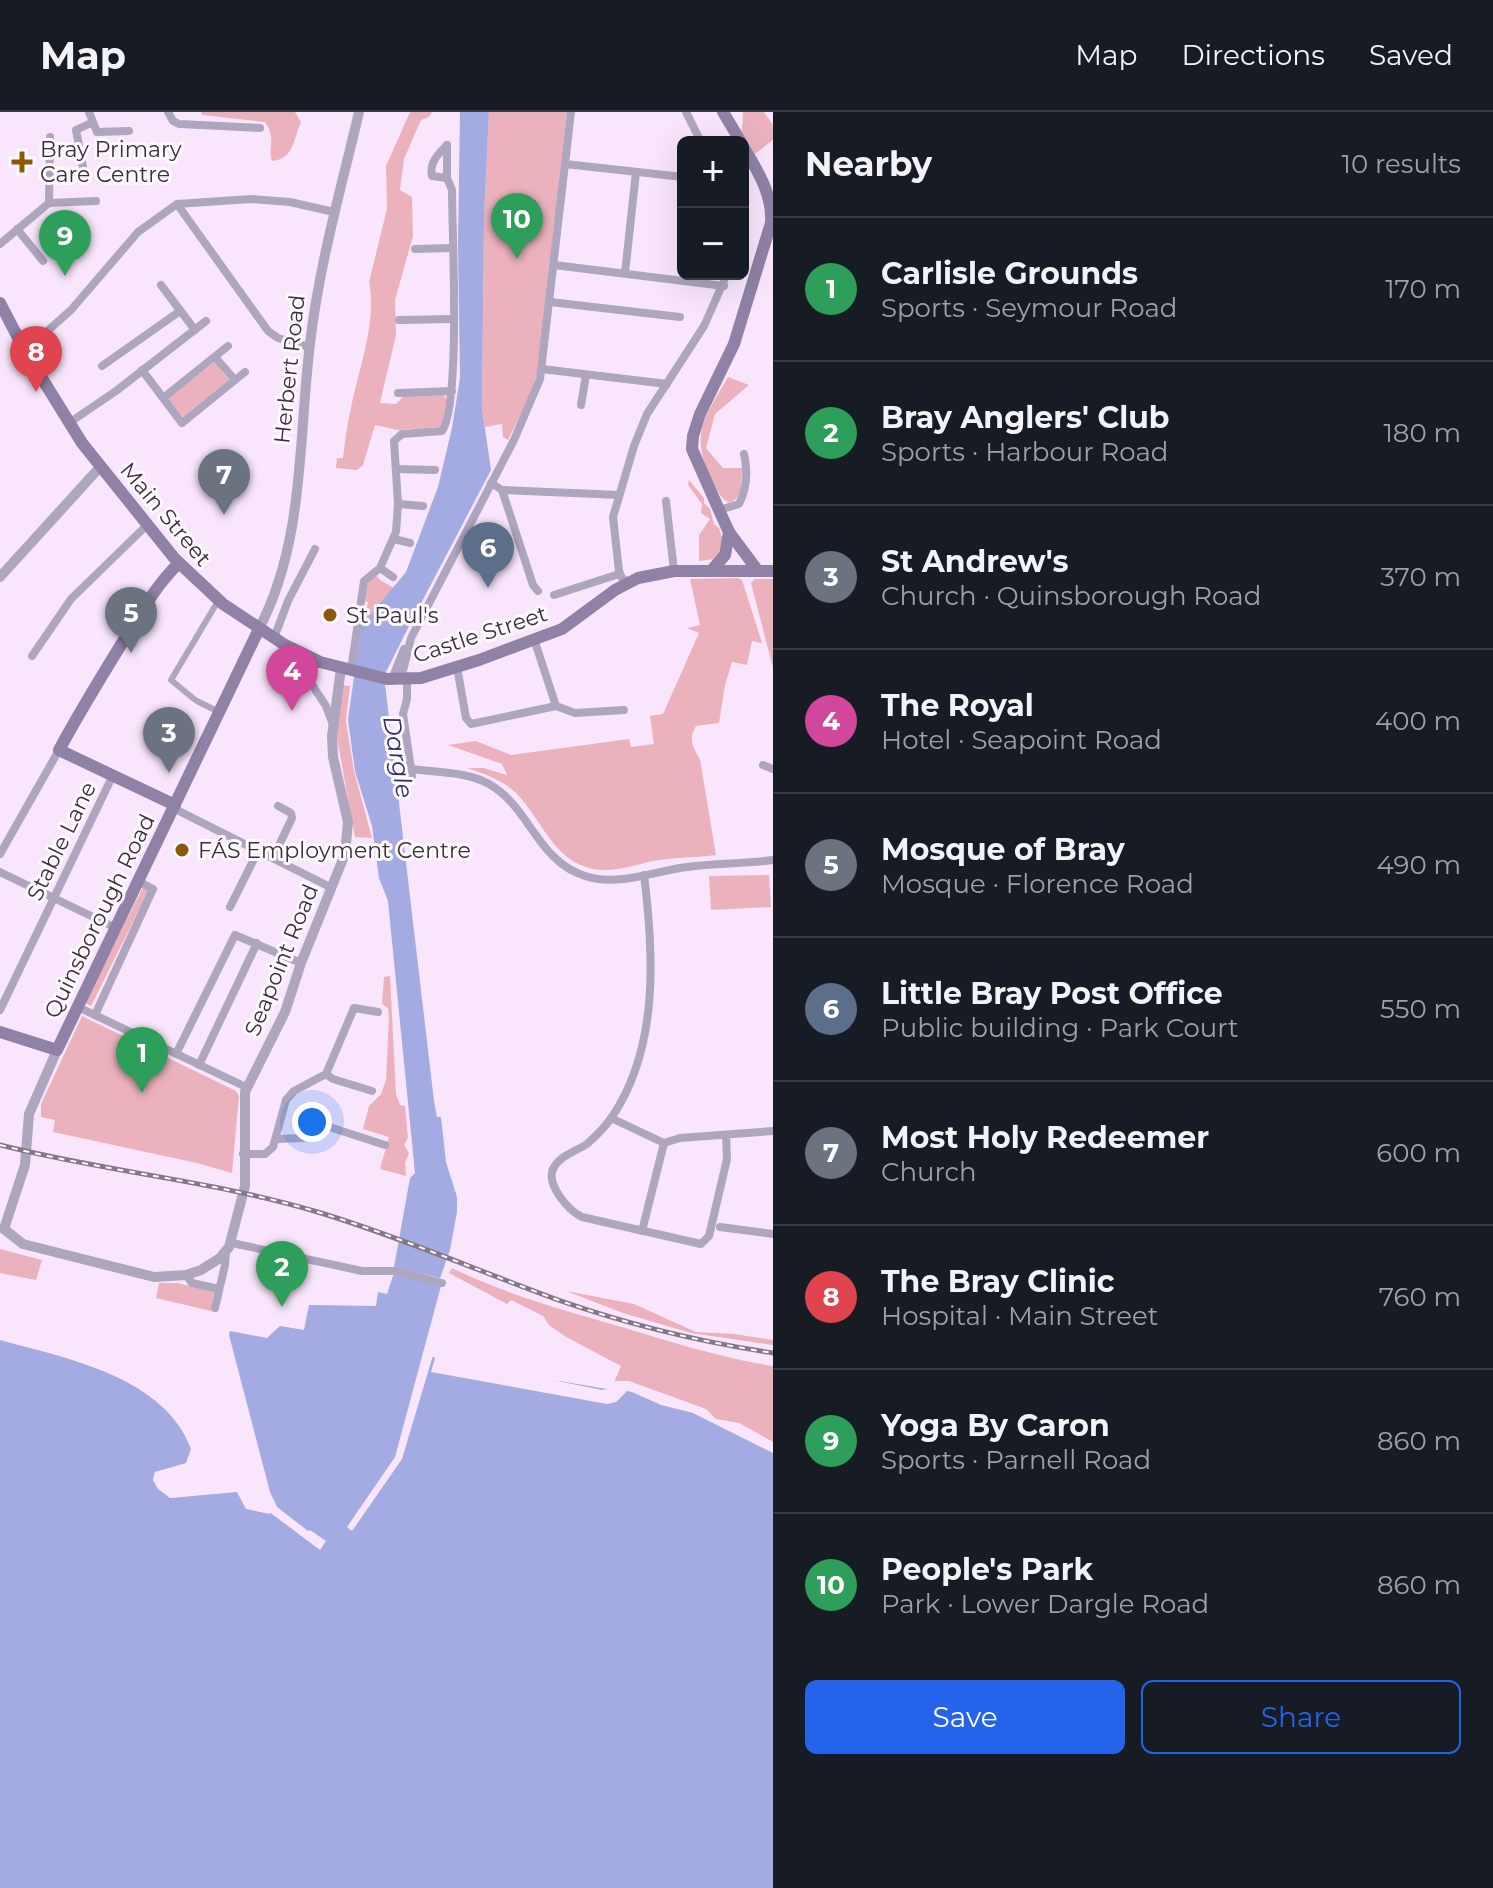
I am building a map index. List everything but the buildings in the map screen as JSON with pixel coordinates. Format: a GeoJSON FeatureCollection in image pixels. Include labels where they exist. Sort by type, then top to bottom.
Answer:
{"type":"FeatureCollection","features":[{"type":"Feature","properties":{"kind":"main road"},"geometry":{"type":"LineString","coordinates":[[723,112],[737,136]]}},
{"type":"Feature","properties":{"kind":"main road"},"geometry":{"type":"LineString","coordinates":[[749,157],[765,187],[772,208],[771,223],[734,344],[693,436],[692,449],[729,532],[758,571]]}},
{"type":"Feature","properties":{"kind":"main road","name":"Main Street"},"geometry":{"type":"LineString","coordinates":[[0,303],[4,318],[100,467],[146,526],[218,601],[297,652],[349,670],[395,679]]}},
{"type":"Feature","properties":{"kind":"main road"},"geometry":{"type":"LineString","coordinates":[[711,571],[725,555],[729,532]]}},
{"type":"Feature","properties":{"kind":"main road"},"geometry":{"type":"LineString","coordinates":[[174,806],[59,750],[85,701],[129,632],[164,578],[179,563]]}},
{"type":"Feature","properties":{"kind":"main road","name":"Castle Street"},"geometry":{"type":"LineString","coordinates":[[395,679],[421,678],[562,629],[624,578],[674,571],[773,571]]}},
{"type":"Feature","properties":{"kind":"main road","name":"Quinsborough Road"},"geometry":{"type":"LineString","coordinates":[[57,1050],[259,629]]}},
{"type":"Feature","properties":{"kind":"main road"},"geometry":{"type":"LineString","coordinates":[[0,1032],[57,1050]]}},
{"type":"Feature","properties":{"kind":"street"},"geometry":{"type":"LineString","coordinates":[[89,112],[97,132],[129,131]]}},
{"type":"Feature","properties":{"kind":"street"},"geometry":{"type":"LineString","coordinates":[[168,112],[179,124],[260,128]]}},
{"type":"Feature","properties":{"kind":"street","name":"Herbert Road"},"geometry":{"type":"LineString","coordinates":[[259,629],[283,571],[293,528],[318,280],[359,112]]}},
{"type":"Feature","properties":{"kind":"street"},"geometry":{"type":"LineString","coordinates":[[571,112],[542,369],[534,397],[411,638],[395,679],[407,699],[403,714],[412,772],[473,778],[489,784],[517,809],[551,857],[574,872],[593,878],[610,880],[688,866],[773,860]]}},
{"type":"Feature","properties":{"kind":"street"},"geometry":{"type":"LineString","coordinates":[[686,112],[698,136]]}},
{"type":"Feature","properties":{"kind":"street"},"geometry":{"type":"LineString","coordinates":[[83,167],[76,130],[91,123]]}},
{"type":"Feature","properties":{"kind":"street"},"geometry":{"type":"LineString","coordinates":[[49,203],[50,137]]}},
{"type":"Feature","properties":{"kind":"street"},"geometry":{"type":"LineString","coordinates":[[565,164],[677,176]]}},
{"type":"Feature","properties":{"kind":"street"},"geometry":{"type":"LineString","coordinates":[[625,273],[636,172]]}},
{"type":"Feature","properties":{"kind":"street"},"geometry":{"type":"LineString","coordinates":[[349,670],[363,585],[366,578],[380,568],[394,539],[398,504],[392,447],[396,437],[405,433],[444,430],[452,391],[452,190],[447,178]]}},
{"type":"Feature","properties":{"kind":"street"},"geometry":{"type":"LineString","coordinates":[[25,351],[71,310],[138,232],[177,204],[251,199],[290,202],[334,212]]}},
{"type":"Feature","properties":{"kind":"street"},"geometry":{"type":"LineString","coordinates":[[0,244],[49,203],[96,201]]}},
{"type":"Feature","properties":{"kind":"street"},"geometry":{"type":"LineString","coordinates":[[177,204],[268,331],[278,338],[309,347]]}},
{"type":"Feature","properties":{"kind":"street"},"geometry":{"type":"LineString","coordinates":[[17,229],[43,261]]}},
{"type":"Feature","properties":{"kind":"street"},"geometry":{"type":"LineString","coordinates":[[415,249],[452,248]]}},
{"type":"Feature","properties":{"kind":"street"},"geometry":{"type":"LineString","coordinates":[[554,265],[724,286]]}},
{"type":"Feature","properties":{"kind":"street"},"geometry":{"type":"LineString","coordinates":[[554,595],[624,578],[613,517],[636,439],[647,414],[704,326],[726,280]]}},
{"type":"Feature","properties":{"kind":"street"},"geometry":{"type":"LineString","coordinates":[[161,285],[195,330]]}},
{"type":"Feature","properties":{"kind":"street"},"geometry":{"type":"LineString","coordinates":[[550,302],[680,317]]}},
{"type":"Feature","properties":{"kind":"street"},"geometry":{"type":"LineString","coordinates":[[102,366],[180,311]]}},
{"type":"Feature","properties":{"kind":"street"},"geometry":{"type":"LineString","coordinates":[[399,320],[452,319]]}},
{"type":"Feature","properties":{"kind":"street"},"geometry":{"type":"LineString","coordinates":[[69,423],[206,321]]}},
{"type":"Feature","properties":{"kind":"street"},"geometry":{"type":"LineString","coordinates":[[163,398],[228,346]]}},
{"type":"Feature","properties":{"kind":"street"},"geometry":{"type":"LineString","coordinates":[[215,357],[235,380]]}},
{"type":"Feature","properties":{"kind":"street"},"geometry":{"type":"LineString","coordinates":[[542,369],[667,384]]}},
{"type":"Feature","properties":{"kind":"street"},"geometry":{"type":"LineString","coordinates":[[142,370],[182,423],[245,372]]}},
{"type":"Feature","properties":{"kind":"street"},"geometry":{"type":"LineString","coordinates":[[581,405],[586,375]]}},
{"type":"Feature","properties":{"kind":"street"},"geometry":{"type":"LineString","coordinates":[[398,393],[452,391]]}},
{"type":"Feature","properties":{"kind":"street"},"geometry":{"type":"LineString","coordinates":[[719,510],[739,504],[744,494],[744,454]]}},
{"type":"Feature","properties":{"kind":"street"},"geometry":{"type":"LineString","coordinates":[[0,577],[100,467]]}},
{"type":"Feature","properties":{"kind":"street"},"geometry":{"type":"LineString","coordinates":[[396,469],[435,470]]}},
{"type":"Feature","properties":{"kind":"street"},"geometry":{"type":"LineString","coordinates":[[491,483],[502,490],[619,495]]}},
{"type":"Feature","properties":{"kind":"street"},"geometry":{"type":"LineString","coordinates":[[502,490],[533,585],[538,591]]}},
{"type":"Feature","properties":{"kind":"street"},"geometry":{"type":"LineString","coordinates":[[666,501],[674,571]]}},
{"type":"Feature","properties":{"kind":"street"},"geometry":{"type":"LineString","coordinates":[[398,504],[423,506]]}},
{"type":"Feature","properties":{"kind":"street"},"geometry":{"type":"LineString","coordinates":[[32,656],[71,599],[146,526]]}},
{"type":"Feature","properties":{"kind":"street"},"geometry":{"type":"LineString","coordinates":[[394,539],[410,543]]}},
{"type":"Feature","properties":{"kind":"street"},"geometry":{"type":"LineString","coordinates":[[274,638],[288,601],[315,549]]}},
{"type":"Feature","properties":{"kind":"street"},"geometry":{"type":"LineString","coordinates":[[380,568],[393,577]]}},
{"type":"Feature","properties":{"kind":"street"},"geometry":{"type":"LineString","coordinates":[[218,601],[171,680],[196,700],[219,712]]}},
{"type":"Feature","properties":{"kind":"street"},"geometry":{"type":"LineString","coordinates":[[534,639],[556,706]]}},
{"type":"Feature","properties":{"kind":"street"},"geometry":{"type":"LineString","coordinates":[[297,652],[299,665],[326,706],[332,722]]}},
{"type":"Feature","properties":{"kind":"street"},"geometry":{"type":"LineString","coordinates":[[457,667],[466,718],[471,724],[556,706],[575,713],[624,710]]}},
{"type":"Feature","properties":{"kind":"street","name":"Seapoint Road"},"geometry":{"type":"LineString","coordinates":[[229,1247],[245,1186],[246,1087],[281,1020],[342,863],[348,828],[333,757],[332,722],[349,670]]}},
{"type":"Feature","properties":{"kind":"street"},"geometry":{"type":"LineString","coordinates":[[0,854],[59,750]]}},
{"type":"Feature","properties":{"kind":"street"},"geometry":{"type":"LineString","coordinates":[[763,765],[773,769]]}},
{"type":"Feature","properties":{"kind":"street","name":"Stable Lane"},"geometry":{"type":"LineString","coordinates":[[0,1010],[113,775]]}},
{"type":"Feature","properties":{"kind":"street"},"geometry":{"type":"LineString","coordinates":[[174,806],[332,888]]}},
{"type":"Feature","properties":{"kind":"street"},"geometry":{"type":"LineString","coordinates":[[273,858],[292,818],[291,813],[278,806]]}},
{"type":"Feature","properties":{"kind":"street"},"geometry":{"type":"LineString","coordinates":[[230,907],[258,851]]}},
{"type":"Feature","properties":{"kind":"street"},"geometry":{"type":"LineString","coordinates":[[0,872],[116,928]]}},
{"type":"Feature","properties":{"kind":"street"},"geometry":{"type":"LineString","coordinates":[[644,875],[650,978],[647,1024],[635,1070],[611,1118],[596,1136],[562,1159],[553,1170],[552,1181],[571,1212],[582,1217],[701,1244],[707,1239],[727,1159],[726,1135]]}},
{"type":"Feature","properties":{"kind":"street"},"geometry":{"type":"LineString","coordinates":[[95,1015],[153,889],[138,881]]}},
{"type":"Feature","properties":{"kind":"street"},"geometry":{"type":"LineString","coordinates":[[176,1054],[234,936],[239,934],[301,963]]}},
{"type":"Feature","properties":{"kind":"street"},"geometry":{"type":"LineString","coordinates":[[199,1065],[257,943]]}},
{"type":"Feature","properties":{"kind":"street"},"geometry":{"type":"LineString","coordinates":[[78,1007],[246,1087]]}},
{"type":"Feature","properties":{"kind":"street"},"geometry":{"type":"LineString","coordinates":[[243,1154],[265,1154],[273,1147],[283,1105],[289,1095],[326,1074],[354,1008],[378,1012]]}},
{"type":"Feature","properties":{"kind":"street","name":"Quinsborough Road"},"geometry":{"type":"LineString","coordinates":[[3,1224],[26,1162],[29,1114],[57,1050]]}},
{"type":"Feature","properties":{"kind":"street"},"geometry":{"type":"LineString","coordinates":[[326,1074],[372,1091]]}},
{"type":"Feature","properties":{"kind":"street"},"geometry":{"type":"LineString","coordinates":[[611,1118],[664,1143],[680,1138],[773,1131]]}},
{"type":"Feature","properties":{"kind":"street"},"geometry":{"type":"LineString","coordinates":[[277,1139],[303,1138],[310,1126],[317,1123],[385,1145]]}},
{"type":"Feature","properties":{"kind":"street"},"geometry":{"type":"LineString","coordinates":[[642,1231],[664,1143]]}},
{"type":"Feature","properties":{"kind":"street"},"geometry":{"type":"LineString","coordinates":[[3,1224],[18,1242],[29,1246],[149,1277],[186,1275],[208,1266],[229,1247]]}},
{"type":"Feature","properties":{"kind":"street"},"geometry":{"type":"LineString","coordinates":[[720,1227],[773,1234]]}},
{"type":"Feature","properties":{"kind":"street"},"geometry":{"type":"LineString","coordinates":[[229,1247],[362,1271],[396,1271],[442,1283]]}},
{"type":"Feature","properties":{"kind":"street"},"geometry":{"type":"LineString","coordinates":[[215,1308],[229,1247]]}},
{"type":"Feature","properties":{"kind":"street"},"geometry":{"type":"LineString","coordinates":[[186,1275],[192,1283],[219,1289]]}},
{"type":"Feature","properties":{"kind":"shaded area"},"geometry":{"type":"Polygon","coordinates":[[[201,112],[295,112],[301,122],[289,153],[272,161],[271,138],[265,122],[202,115],[201,112]]]}},
{"type":"Feature","properties":{"kind":"shaded area"},"geometry":{"type":"Polygon","coordinates":[[[410,112],[432,112],[421,120],[404,159],[400,190],[412,197],[413,236],[395,300],[396,335],[380,403],[396,404],[404,396],[444,395],[447,400],[441,427],[398,430],[375,425],[363,465],[357,470],[336,468],[337,458],[343,458],[348,420],[369,329],[369,282],[387,209],[386,166],[410,112]]]}},
{"type":"Feature","properties":{"kind":"shaded area"},"geometry":{"type":"Polygon","coordinates":[[[489,112],[567,112],[538,372],[508,440],[503,437],[502,424],[485,427],[482,408],[484,219],[489,112]]]}},
{"type":"Feature","properties":{"kind":"shaded area"},"geometry":{"type":"Polygon","coordinates":[[[743,112],[764,112],[773,125],[773,140],[755,154],[749,144],[749,136],[742,132],[743,112]]]}},
{"type":"Feature","properties":{"kind":"shaded area"},"geometry":{"type":"Polygon","coordinates":[[[215,362],[229,380],[183,417],[168,398],[215,362]]]}},
{"type":"Feature","properties":{"kind":"shaded area"},"geometry":{"type":"Polygon","coordinates":[[[728,377],[749,385],[715,414],[706,448],[723,468],[742,468],[740,493],[730,503],[721,496],[711,478],[701,449],[707,414],[728,377]]]}},
{"type":"Feature","properties":{"kind":"shaded area"},"geometry":{"type":"Polygon","coordinates":[[[689,480],[704,498],[714,524],[719,528],[722,538],[715,559],[699,561],[699,535],[710,519],[701,513],[702,504],[688,485],[689,480]]]}},
{"type":"Feature","properties":{"kind":"shaded area"},"geometry":{"type":"Polygon","coordinates":[[[376,575],[394,588],[361,626],[368,602],[365,601],[368,581],[376,575]]]}},
{"type":"Feature","properties":{"kind":"shaded area"},"geometry":{"type":"Polygon","coordinates":[[[690,579],[742,580],[762,643],[752,641],[747,665],[732,662],[719,723],[696,726],[692,739],[700,759],[716,855],[656,860],[614,869],[600,870],[579,865],[549,838],[516,793],[499,781],[467,768],[484,768],[507,775],[502,764],[448,745],[476,741],[511,755],[629,739],[631,747],[654,744],[650,716],[663,714],[699,633],[687,628],[700,625],[690,579]]]}},
{"type":"Feature","properties":{"kind":"shaded area"},"geometry":{"type":"Polygon","coordinates":[[[755,579],[773,579],[773,668],[751,583],[755,579]]]}},
{"type":"Feature","properties":{"kind":"shaded area"},"geometry":{"type":"Polygon","coordinates":[[[342,685],[350,686],[346,721],[354,771],[372,838],[355,837],[354,832],[337,738],[336,723],[342,685]]]}},
{"type":"Feature","properties":{"kind":"shaded area"},"geometry":{"type":"Polygon","coordinates":[[[769,875],[771,907],[711,910],[709,876],[769,875]]]}},
{"type":"Feature","properties":{"kind":"shaded area"},"geometry":{"type":"Polygon","coordinates":[[[143,887],[149,890],[91,1006],[85,1003],[143,887]]]}},
{"type":"Feature","properties":{"kind":"shaded area"},"geometry":{"type":"Polygon","coordinates":[[[390,976],[396,1094],[400,1105],[405,1106],[408,1138],[404,1145],[409,1153],[405,1163],[406,1176],[380,1169],[389,1137],[363,1129],[369,1106],[381,1094],[386,1080],[389,1017],[388,1008],[382,1004],[384,977],[390,976]]]}},
{"type":"Feature","properties":{"kind":"shaded area"},"geometry":{"type":"Polygon","coordinates":[[[82,1016],[236,1091],[239,1096],[232,1173],[53,1132],[55,1120],[41,1117],[41,1104],[82,1016]]]}},
{"type":"Feature","properties":{"kind":"shaded area"},"geometry":{"type":"Polygon","coordinates":[[[0,1249],[42,1260],[36,1280],[0,1273],[0,1249]]]}},
{"type":"Feature","properties":{"kind":"shaded area"},"geometry":{"type":"Polygon","coordinates":[[[452,1268],[559,1309],[698,1350],[773,1366],[773,1447],[613,1385],[621,1366],[566,1337],[549,1325],[543,1316],[511,1300],[507,1304],[449,1273],[452,1268]]]}},
{"type":"Feature","properties":{"kind":"shaded area"},"geometry":{"type":"Polygon","coordinates":[[[159,1283],[178,1283],[214,1292],[211,1311],[156,1298],[159,1283]]]}},
{"type":"Feature","properties":{"kind":"shaded area"},"geometry":{"type":"Polygon","coordinates":[[[566,1291],[634,1304],[696,1332],[773,1340],[773,1345],[691,1333],[623,1313],[566,1291]]]}},
{"type":"Feature","properties":{"kind":"water"},"geometry":{"type":"Polygon","coordinates":[[[460,112],[489,112],[484,219],[482,408],[491,470],[386,672],[385,684],[434,1101],[437,1117],[441,1117],[446,1162],[457,1197],[450,1250],[440,1278],[394,1267],[410,1178],[415,1173],[388,901],[379,878],[372,826],[355,771],[348,720],[361,626],[406,572],[438,487],[452,428],[460,378],[460,112]]]}},
{"type":"Feature","properties":{"kind":"water"},"geometry":{"type":"Polygon","coordinates":[[[394,1273],[441,1286],[395,1457],[347,1527],[352,1531],[402,1459],[434,1352],[522,1379],[607,1389],[613,1385],[667,1397],[714,1422],[773,1447],[773,1888],[0,1888],[0,1340],[83,1363],[137,1388],[159,1404],[178,1424],[191,1449],[186,1463],[155,1472],[153,1480],[170,1498],[238,1491],[246,1508],[268,1511],[320,1550],[326,1541],[277,1507],[270,1492],[230,1331],[267,1338],[280,1326],[304,1330],[309,1305],[376,1306],[378,1292],[387,1294],[394,1273]]]}},
{"type":"Feature","properties":{"kind":"pier"},"geometry":{"type":"Polygon","coordinates":[[[433,1351],[521,1378],[523,1374],[602,1390],[615,1381],[629,1381],[706,1409],[716,1419],[739,1423],[773,1442],[773,1453],[693,1413],[661,1405],[632,1392],[627,1391],[616,1402],[607,1404],[431,1372],[435,1358],[431,1356],[433,1351]]]}},
{"type":"Feature","properties":{"kind":"pier"},"geometry":{"type":"Polygon","coordinates":[[[190,1463],[187,1467],[158,1475],[161,1487],[171,1494],[239,1488],[248,1505],[270,1508],[270,1514],[246,1509],[237,1492],[170,1498],[158,1489],[153,1480],[155,1472],[190,1463]]]}},
{"type":"Feature","properties":{"kind":"railway"},"geometry":{"type":"LineString","coordinates":[[0,1145],[281,1202],[382,1233],[613,1318],[719,1344],[773,1353]]}},
{"type":"Feature","properties":{"kind":"place","name":"Bray Primary Care Centre"},"geometry":{"type":"Point","coordinates":[22,162]}},
{"type":"Feature","properties":{"kind":"place","name":"People's Park"},"geometry":{"type":"Point","coordinates":[517,259]}},
{"type":"Feature","properties":{"kind":"place","name":"Yoga By Caron"},"geometry":{"type":"Point","coordinates":[65,276]}},
{"type":"Feature","properties":{"kind":"place","name":"The Bray Clinic"},"geometry":{"type":"Point","coordinates":[36,392]}},
{"type":"Feature","properties":{"kind":"place","name":"Most Holy Redeemer"},"geometry":{"type":"Point","coordinates":[224,515]}},
{"type":"Feature","properties":{"kind":"place","name":"Little Bray Post Office"},"geometry":{"type":"Point","coordinates":[488,588]}},
{"type":"Feature","properties":{"kind":"place","name":"St Paul's"},"geometry":{"type":"Point","coordinates":[330,615]}},
{"type":"Feature","properties":{"kind":"place","name":"Mosque of Bray"},"geometry":{"type":"Point","coordinates":[131,653]}},
{"type":"Feature","properties":{"kind":"place","name":"The Royal"},"geometry":{"type":"Point","coordinates":[292,711]}},
{"type":"Feature","properties":{"kind":"place","name":"St Andrew's"},"geometry":{"type":"Point","coordinates":[169,773]}},
{"type":"Feature","properties":{"kind":"place","name":"FÁS Employment Centre"},"geometry":{"type":"Point","coordinates":[182,850]}},
{"type":"Feature","properties":{"kind":"place","name":"Carlisle Grounds"},"geometry":{"type":"Point","coordinates":[142,1093]}},
{"type":"Feature","properties":{"kind":"place","name":"Bray Anglers' Club"},"geometry":{"type":"Point","coordinates":[282,1307]}},
{"type":"Feature","properties":{"kind":"water label","name":"Dargle"},"geometry":{"type":"Point","coordinates":[398,757]}}]}
